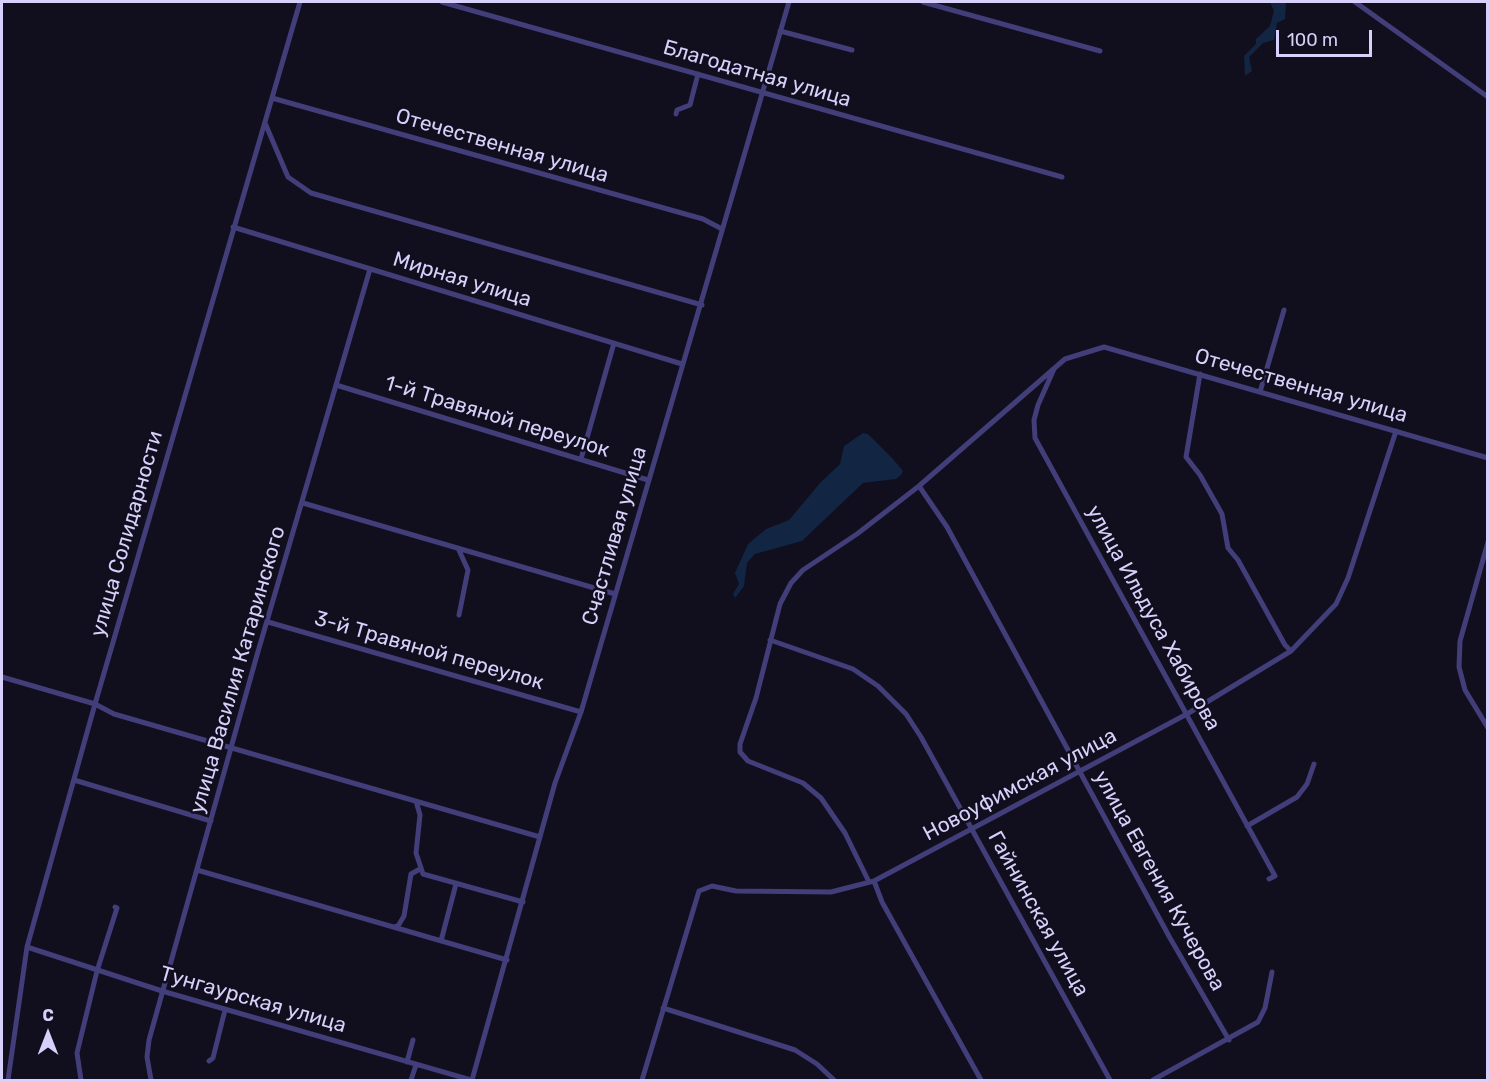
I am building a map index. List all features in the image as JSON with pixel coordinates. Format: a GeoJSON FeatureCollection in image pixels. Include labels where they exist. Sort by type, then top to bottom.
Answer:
{"type":"FeatureCollection","features":[{"type":"Feature","properties":{"kind":"street","name":"улица Солидарности"},"geometry":{"type":"LineString","coordinates":[[8,1080],[27,947],[95,704],[300,2]]}},
{"type":"Feature","properties":{"kind":"street","name":"Благодатная улица"},"geometry":{"type":"LineString","coordinates":[[442,2],[449,2],[1062,177]]}},
{"type":"Feature","properties":{"kind":"street","name":"Счастливая улица"},"geometry":{"type":"LineString","coordinates":[[472,1080],[555,783],[581,712],[789,2]]}},
{"type":"Feature","properties":{"kind":"street"},"geometry":{"type":"LineString","coordinates":[[924,2],[1100,51]]}},
{"type":"Feature","properties":{"kind":"street"},"geometry":{"type":"LineString","coordinates":[[1355,2],[1488,97]]}},
{"type":"Feature","properties":{"kind":"street"},"geometry":{"type":"LineString","coordinates":[[780,31],[852,50]]}},
{"type":"Feature","properties":{"kind":"street"},"geometry":{"type":"LineString","coordinates":[[676,114],[677,110],[690,105],[698,74]]}},
{"type":"Feature","properties":{"kind":"street","name":"Отечественная улица"},"geometry":{"type":"LineString","coordinates":[[272,98],[704,219],[722,229]]}},
{"type":"Feature","properties":{"kind":"street"},"geometry":{"type":"LineString","coordinates":[[265,123],[288,177],[311,193],[702,305]]}},
{"type":"Feature","properties":{"kind":"street","name":"Мирная улица"},"geometry":{"type":"LineString","coordinates":[[233,227],[682,364]]}},
{"type":"Feature","properties":{"kind":"street","name":"улица Василия Катаринского"},"geometry":{"type":"LineString","coordinates":[[151,1080],[147,1057],[148,1040],[370,269]]}},
{"type":"Feature","properties":{"kind":"street"},"geometry":{"type":"LineString","coordinates":[[1260,392],[1284,310]]}},
{"type":"Feature","properties":{"kind":"street"},"geometry":{"type":"LineString","coordinates":[[581,459],[614,343]]}},
{"type":"Feature","properties":{"kind":"street","name":"Отечественная улица"},"geometry":{"type":"LineString","coordinates":[[1056,365],[1079,352],[1104,346],[1488,458]]}},
{"type":"Feature","properties":{"kind":"street"},"geometry":{"type":"LineString","coordinates":[[981,1080],[845,833],[821,798],[803,783],[748,761],[740,752],[740,744],[756,698],[780,604],[791,583],[803,570],[919,486],[1056,365]]}},
{"type":"Feature","properties":{"kind":"street","name":"улица Ильдуса Хабирова"},"geometry":{"type":"LineString","coordinates":[[1056,365],[1038,405],[1034,420],[1035,438],[1275,876],[1269,879]]}},
{"type":"Feature","properties":{"kind":"street"},"geometry":{"type":"LineString","coordinates":[[1200,374],[1186,457],[1200,475],[1222,514],[1228,548],[1238,560],[1285,645],[1291,651]]}},
{"type":"Feature","properties":{"kind":"street","name":"1-й Травяной переулок"},"geometry":{"type":"LineString","coordinates":[[336,385],[648,480]]}},
{"type":"Feature","properties":{"kind":"street","name":"Новоуфимская улица"},"geometry":{"type":"LineString","coordinates":[[642,1080],[699,891],[712,886],[736,891],[831,892],[871,882],[973,830],[1186,714],[1291,651],[1336,604],[1348,578],[1396,431]]}},
{"type":"Feature","properties":{"kind":"street","name":"улица Евгения Кучерова"},"geometry":{"type":"LineString","coordinates":[[919,486],[947,527],[1229,1040]]}},
{"type":"Feature","properties":{"kind":"street"},"geometry":{"type":"LineString","coordinates":[[303,503],[615,594]]}},
{"type":"Feature","properties":{"kind":"street"},"geometry":{"type":"LineString","coordinates":[[1488,542],[1460,641],[1458,667],[1465,690],[1488,728]]}},
{"type":"Feature","properties":{"kind":"street"},"geometry":{"type":"LineString","coordinates":[[458,548],[468,570],[459,615]]}},
{"type":"Feature","properties":{"kind":"street","name":"3-й Травяной переулок"},"geometry":{"type":"LineString","coordinates":[[268,622],[581,712]]}},
{"type":"Feature","properties":{"kind":"street","name":"Гайнинская улица"},"geometry":{"type":"LineString","coordinates":[[770,640],[853,669],[878,686],[906,714],[973,830],[1110,1080]]}},
{"type":"Feature","properties":{"kind":"street"},"geometry":{"type":"LineString","coordinates":[[2,677],[95,704],[114,714],[540,837]]}},
{"type":"Feature","properties":{"kind":"street"},"geometry":{"type":"LineString","coordinates":[[1247,826],[1297,797],[1307,784],[1314,764]]}},
{"type":"Feature","properties":{"kind":"street"},"geometry":{"type":"LineString","coordinates":[[74,780],[211,821]]}},
{"type":"Feature","properties":{"kind":"street"},"geometry":{"type":"LineString","coordinates":[[416,801],[420,815],[416,853],[423,874],[523,902]]}},
{"type":"Feature","properties":{"kind":"street"},"geometry":{"type":"LineString","coordinates":[[394,927],[398,926],[404,916],[411,874],[420,869]]}},
{"type":"Feature","properties":{"kind":"street"},"geometry":{"type":"LineString","coordinates":[[197,870],[507,960]]}},
{"type":"Feature","properties":{"kind":"street"},"geometry":{"type":"LineString","coordinates":[[441,941],[456,884]]}},
{"type":"Feature","properties":{"kind":"street"},"geometry":{"type":"LineString","coordinates":[[81,1080],[77,1053],[97,971],[117,908],[115,907]]}},
{"type":"Feature","properties":{"kind":"street","name":"Тунгаурская улица"},"geometry":{"type":"LineString","coordinates":[[27,947],[225,1010],[472,1080]]}},
{"type":"Feature","properties":{"kind":"street"},"geometry":{"type":"LineString","coordinates":[[1153,1080],[1258,1022],[1265,1008],[1272,972]]}},
{"type":"Feature","properties":{"kind":"street"},"geometry":{"type":"LineString","coordinates":[[663,1008],[795,1050],[817,1064],[834,1080]]}},
{"type":"Feature","properties":{"kind":"street"},"geometry":{"type":"LineString","coordinates":[[209,1061],[213,1058],[225,1010]]}},
{"type":"Feature","properties":{"kind":"street"},"geometry":{"type":"LineString","coordinates":[[407,1062],[413,1040]]}},
{"type":"Feature","properties":{"kind":"street"},"geometry":{"type":"LineString","coordinates":[[411,1080],[416,1065]]}},
{"type":"Feature","properties":{"kind":"water"},"geometry":{"type":"Polygon","coordinates":[[[1270,2],[1286,2],[1285,19],[1277,23],[1274,40],[1263,43],[1249,57],[1252,71],[1245,76],[1244,56],[1256,44],[1256,39],[1270,26],[1274,11],[1270,2]]]}},
{"type":"Feature","properties":{"kind":"water"},"geometry":{"type":"Polygon","coordinates":[[[863,433],[868,434],[893,459],[903,471],[901,475],[896,479],[863,483],[802,541],[755,554],[747,563],[744,586],[735,598],[733,594],[739,584],[735,573],[748,544],[766,529],[789,520],[820,483],[840,464],[844,446],[863,433]]]}}]}
